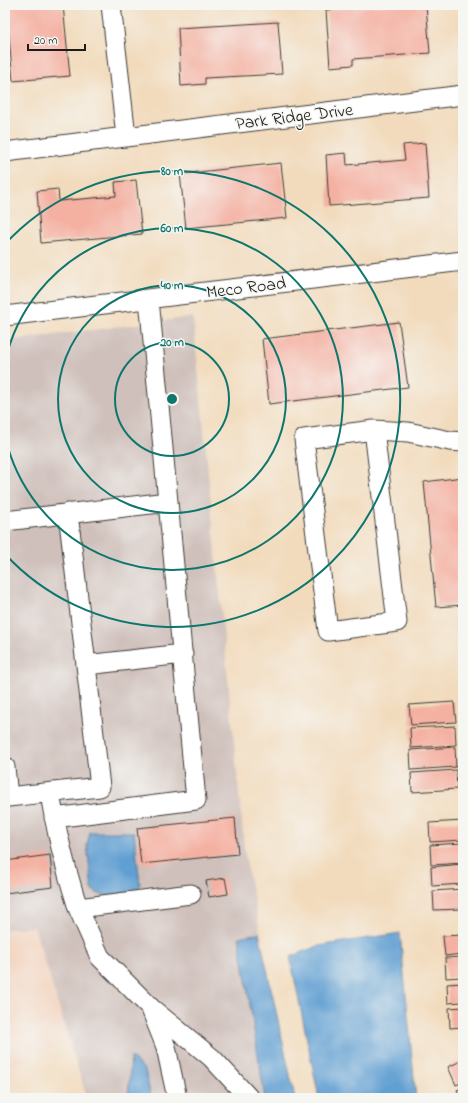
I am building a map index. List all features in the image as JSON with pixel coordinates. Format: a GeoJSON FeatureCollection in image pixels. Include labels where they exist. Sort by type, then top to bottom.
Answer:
{"type":"FeatureCollection","features":[{"type":"Feature","properties":{"kind":"street"},"geometry":{"type":"LineString","coordinates":[[111,5],[126,136]]}},
{"type":"Feature","properties":{"kind":"street","name":"Park Ridge Drive"},"geometry":{"type":"LineString","coordinates":[[5,152],[463,95]]}},
{"type":"Feature","properties":{"kind":"street","name":"Meco Road"},"geometry":{"type":"LineString","coordinates":[[5,316],[463,261]]}},
{"type":"Feature","properties":{"kind":"street"},"geometry":{"type":"LineString","coordinates":[[54,818],[196,800],[149,299]]}},
{"type":"Feature","properties":{"kind":"street"},"geometry":{"type":"LineString","coordinates":[[374,430],[397,622],[328,631],[304,439],[374,430],[408,432],[450,441],[463,442]]}},
{"type":"Feature","properties":{"kind":"street"},"geometry":{"type":"LineString","coordinates":[[5,521],[168,502]]}},
{"type":"Feature","properties":{"kind":"street"},"geometry":{"type":"LineString","coordinates":[[5,767],[7,797],[100,787],[68,513]]}},
{"type":"Feature","properties":{"kind":"street"},"geometry":{"type":"LineString","coordinates":[[86,665],[183,654]]}},
{"type":"Feature","properties":{"kind":"street"},"geometry":{"type":"LineString","coordinates":[[50,793],[54,818],[67,872],[78,908],[100,957],[151,1008],[212,1058],[249,1098]]}},
{"type":"Feature","properties":{"kind":"street"},"geometry":{"type":"LineString","coordinates":[[78,908],[190,894]]}},
{"type":"Feature","properties":{"kind":"street"},"geometry":{"type":"LineString","coordinates":[[151,1008],[166,1046],[176,1098]]}},
{"type":"Feature","properties":{"kind":"shaded area"},"geometry":{"type":"Polygon","coordinates":[[[193,317],[245,855],[293,1098],[87,1098],[34,927],[5,929],[5,341],[193,317]]]}},
{"type":"Feature","properties":{"kind":"shaded area"},"geometry":{"type":"Polygon","coordinates":[[[34,927],[69,1041],[5,1069],[5,929],[34,927]]]}},
{"type":"Feature","properties":{"kind":"water"},"geometry":{"type":"Polygon","coordinates":[[[90,832],[134,832],[140,884],[139,889],[108,896],[97,893],[92,889],[87,845],[90,832]]]}},
{"type":"Feature","properties":{"kind":"water"},"geometry":{"type":"Polygon","coordinates":[[[259,933],[295,1098],[265,1098],[239,937],[259,933]]]}},
{"type":"Feature","properties":{"kind":"water"},"geometry":{"type":"Polygon","coordinates":[[[400,933],[416,1098],[319,1098],[290,957],[318,946],[400,933]]]}},
{"type":"Feature","properties":{"kind":"water"},"geometry":{"type":"Polygon","coordinates":[[[131,1057],[145,1070],[151,1098],[128,1098],[131,1057]]]}},
{"type":"Feature","properties":{"kind":"building"},"geometry":{"type":"Polygon","coordinates":[[[6,5],[63,5],[70,76],[13,81],[6,5]]]}},
{"type":"Feature","properties":{"kind":"building"},"geometry":{"type":"Polygon","coordinates":[[[386,5],[426,5],[430,53],[353,59],[353,65],[330,67],[326,10],[386,5]]]}},
{"type":"Feature","properties":{"kind":"building"},"geometry":{"type":"Polygon","coordinates":[[[278,22],[282,74],[205,78],[205,84],[181,86],[178,28],[278,22]]]}},
{"type":"Feature","properties":{"kind":"building"},"geometry":{"type":"Polygon","coordinates":[[[425,143],[429,198],[329,206],[326,155],[346,153],[347,165],[405,160],[403,145],[425,143]]]}},
{"type":"Feature","properties":{"kind":"building"},"geometry":{"type":"Polygon","coordinates":[[[281,163],[287,218],[186,228],[180,174],[281,163]]]}},
{"type":"Feature","properties":{"kind":"building"},"geometry":{"type":"Polygon","coordinates":[[[136,180],[142,234],[41,243],[37,191],[58,189],[59,201],[116,196],[115,182],[136,180]]]}},
{"type":"Feature","properties":{"kind":"building"},"geometry":{"type":"Polygon","coordinates":[[[399,322],[408,387],[269,404],[262,339],[399,322]]]}},
{"type":"Feature","properties":{"kind":"building"},"geometry":{"type":"Polygon","coordinates":[[[463,477],[463,605],[436,607],[424,482],[463,477]]]}},
{"type":"Feature","properties":{"kind":"building"},"geometry":{"type":"Polygon","coordinates":[[[454,702],[456,722],[411,725],[409,705],[454,702]]]}},
{"type":"Feature","properties":{"kind":"building"},"geometry":{"type":"Polygon","coordinates":[[[455,726],[456,745],[411,748],[410,728],[455,726]]]}},
{"type":"Feature","properties":{"kind":"building"},"geometry":{"type":"Polygon","coordinates":[[[455,747],[456,767],[411,770],[410,750],[455,747]]]}},
{"type":"Feature","properties":{"kind":"building"},"geometry":{"type":"Polygon","coordinates":[[[456,770],[457,789],[412,792],[411,773],[456,770]]]}},
{"type":"Feature","properties":{"kind":"building"},"geometry":{"type":"Polygon","coordinates":[[[235,818],[238,854],[141,864],[137,828],[235,818]]]}},
{"type":"Feature","properties":{"kind":"building"},"geometry":{"type":"Polygon","coordinates":[[[463,821],[463,840],[430,842],[429,823],[463,821]]]}},
{"type":"Feature","properties":{"kind":"building"},"geometry":{"type":"Polygon","coordinates":[[[463,843],[463,863],[431,865],[430,845],[463,843]]]}},
{"type":"Feature","properties":{"kind":"building"},"geometry":{"type":"Polygon","coordinates":[[[50,855],[53,887],[5,893],[5,861],[50,855]]]}},
{"type":"Feature","properties":{"kind":"building"},"geometry":{"type":"Polygon","coordinates":[[[463,864],[463,884],[432,886],[431,867],[463,864]]]}},
{"type":"Feature","properties":{"kind":"building"},"geometry":{"type":"Polygon","coordinates":[[[225,878],[228,894],[209,897],[206,881],[225,878]]]}},
{"type":"Feature","properties":{"kind":"building"},"geometry":{"type":"Polygon","coordinates":[[[463,889],[463,909],[434,910],[433,891],[463,889]]]}},
{"type":"Feature","properties":{"kind":"building"},"geometry":{"type":"Polygon","coordinates":[[[463,935],[463,954],[445,956],[443,936],[463,935]]]}},
{"type":"Feature","properties":{"kind":"building"},"geometry":{"type":"Polygon","coordinates":[[[463,957],[463,977],[446,978],[445,958],[463,957]]]}},
{"type":"Feature","properties":{"kind":"building"},"geometry":{"type":"Polygon","coordinates":[[[463,983],[463,1002],[448,1003],[447,984],[463,983]]]}},
{"type":"Feature","properties":{"kind":"building"},"geometry":{"type":"Polygon","coordinates":[[[463,1007],[463,1027],[450,1028],[449,1008],[463,1007]]]}},
{"type":"Feature","properties":{"kind":"building"},"geometry":{"type":"Polygon","coordinates":[[[463,1060],[463,1082],[456,1085],[448,1067],[463,1060]]]}},
{"type":"Feature","properties":{"kind":"building"},"geometry":{"type":"Polygon","coordinates":[[[463,1088],[463,1098],[461,1098],[457,1090],[463,1088]]]}}]}
